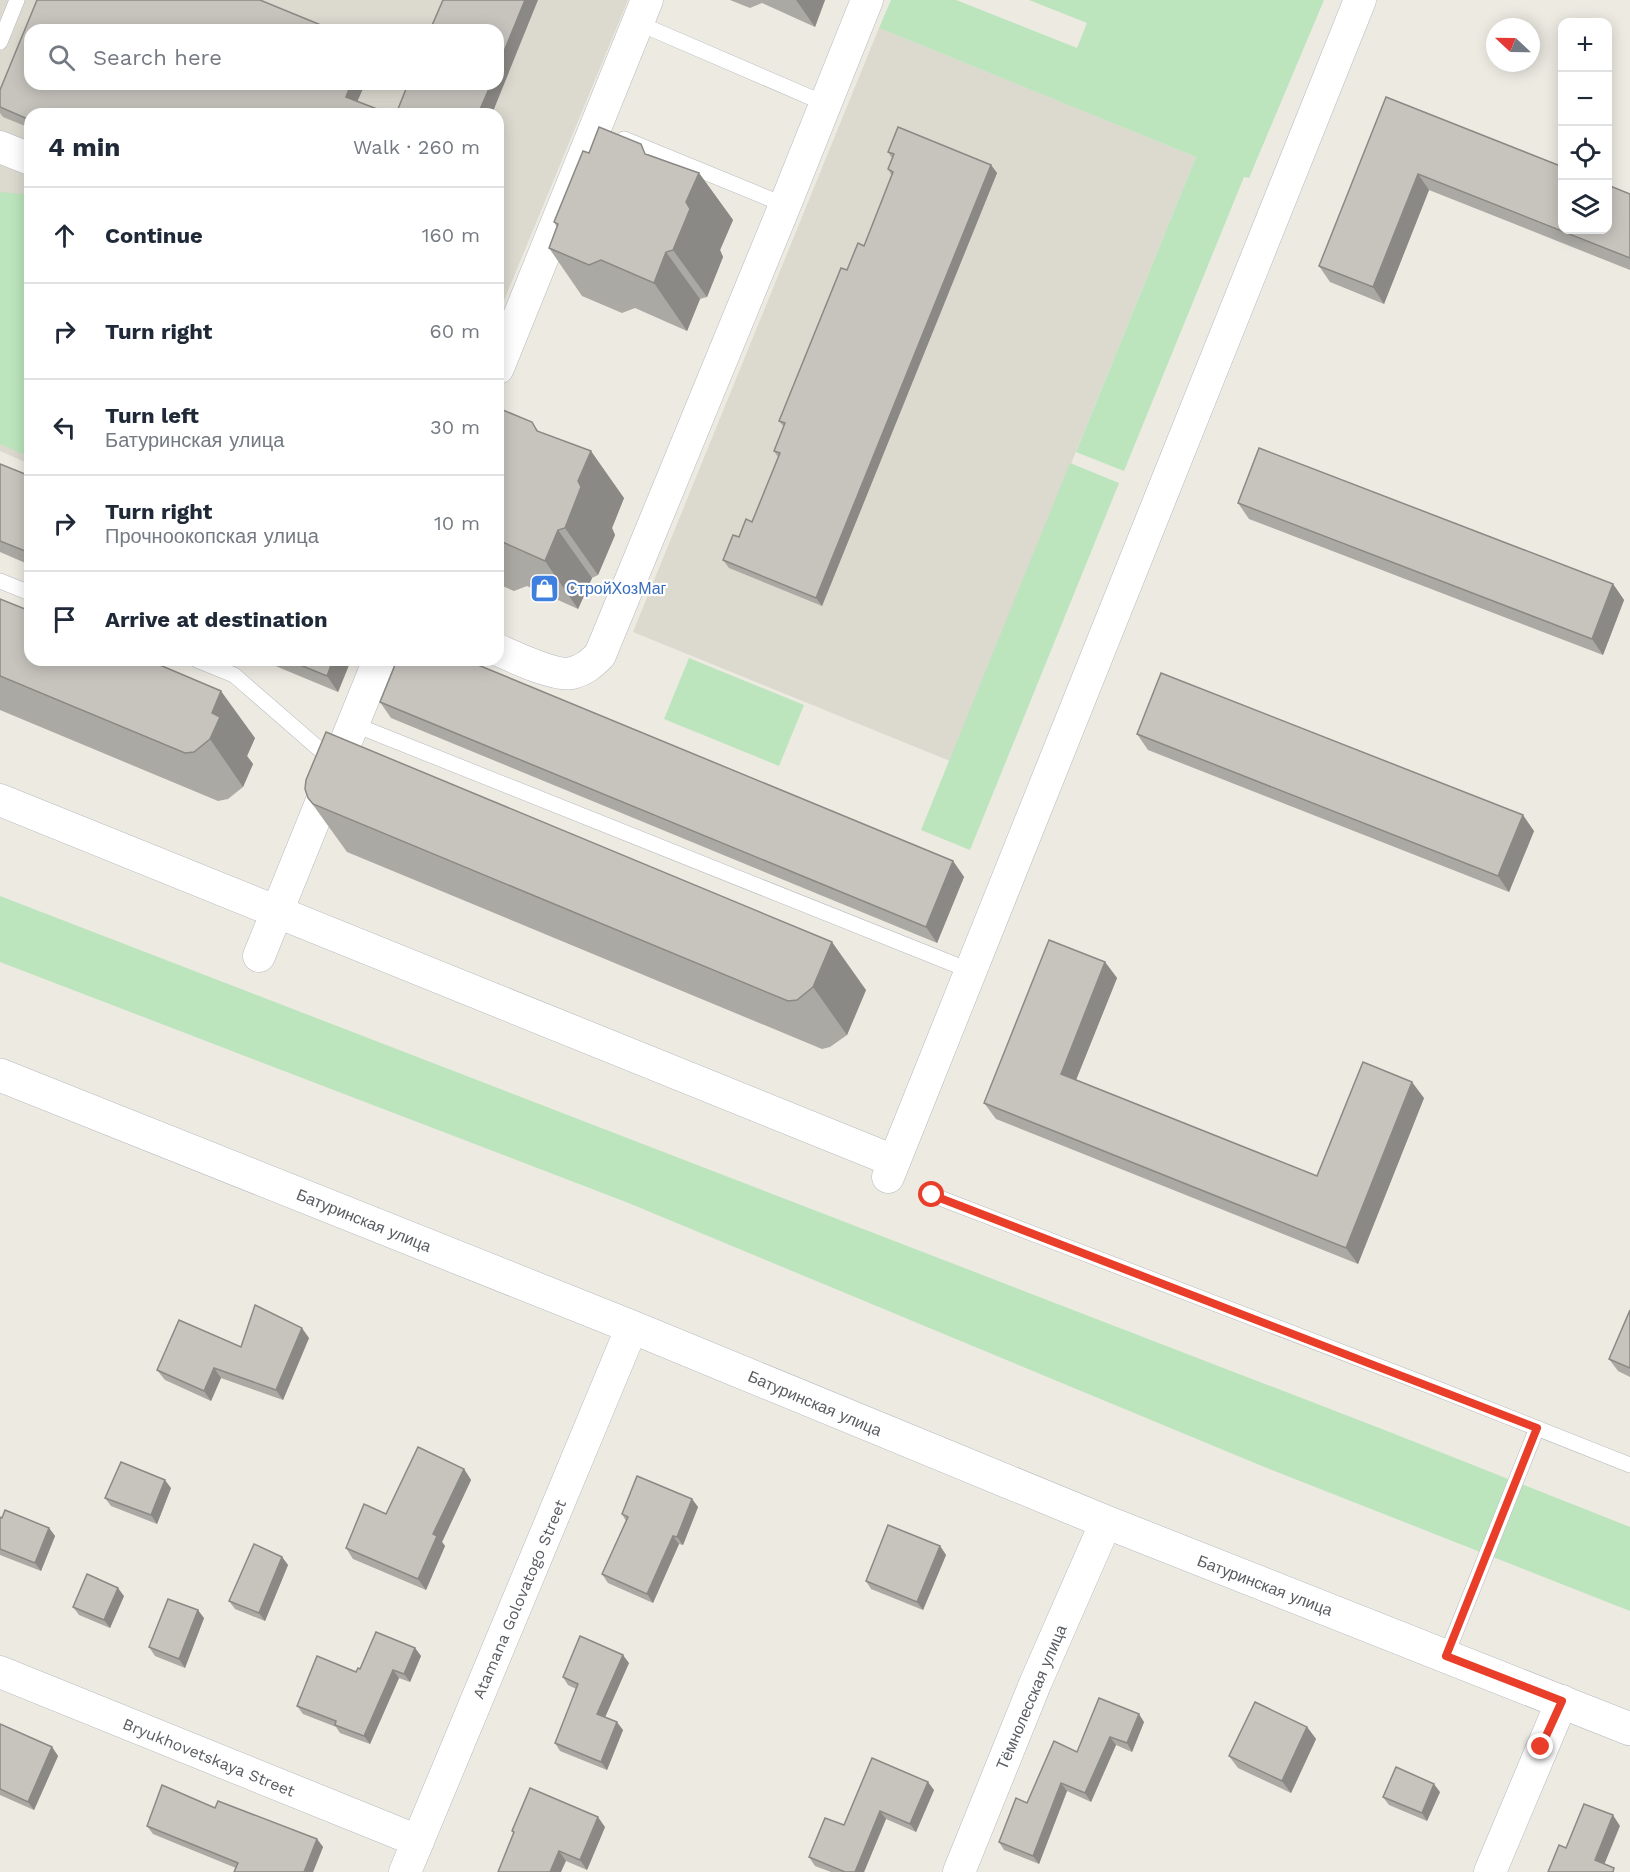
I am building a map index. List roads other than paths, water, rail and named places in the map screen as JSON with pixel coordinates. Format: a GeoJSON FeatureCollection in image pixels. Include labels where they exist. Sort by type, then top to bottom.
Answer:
{"type":"FeatureCollection","features":[{"type":"Feature","properties":{"kind":"street"},"geometry":{"type":"LineString","coordinates":[[504,653],[541,668],[569,674],[588,667],[600,656],[867,0]]}},
{"type":"Feature","properties":{"kind":"street"},"geometry":{"type":"LineString","coordinates":[[0,800],[277,911],[891,1169],[1360,0]]}},
{"type":"Feature","properties":{"kind":"street"},"geometry":{"type":"LineString","coordinates":[[507,324],[596,128],[643,11]]}},
{"type":"Feature","properties":{"kind":"street"},"geometry":{"type":"LineString","coordinates":[[0,147],[24,157]]}},
{"type":"Feature","properties":{"kind":"street"},"geometry":{"type":"LineString","coordinates":[[259,956],[376,666]]}},
{"type":"Feature","properties":{"kind":"street","name":"Батуринская улица"},"geometry":{"type":"LineString","coordinates":[[0,1075],[632,1327],[1106,1522],[1630,1729]]}},
{"type":"Feature","properties":{"kind":"street","name":"Atamana Golovatogo Street"},"geometry":{"type":"LineString","coordinates":[[405,1872],[632,1327]]}},
{"type":"Feature","properties":{"kind":"street","name":"Тёмнолесская улица"},"geometry":{"type":"LineString","coordinates":[[959,1872],[1035,1684],[1106,1522]]}},
{"type":"Feature","properties":{"kind":"street","name":"Bryukhovetskaya Street"},"geometry":{"type":"LineString","coordinates":[[0,1672],[418,1842]]}},
{"type":"Feature","properties":{"kind":"street"},"geometry":{"type":"LineString","coordinates":[[1490,1872],[1562,1701]]}},
{"type":"Feature","properties":{"kind":"lane"},"geometry":{"type":"LineString","coordinates":[[0,42],[17,0]]}},
{"type":"Feature","properties":{"kind":"lane"},"geometry":{"type":"LineString","coordinates":[[643,11],[826,104]]}},
{"type":"Feature","properties":{"kind":"lane"},"geometry":{"type":"LineString","coordinates":[[596,128],[785,205]]}},
{"type":"Feature","properties":{"kind":"lane"},"geometry":{"type":"LineString","coordinates":[[0,581],[24,591]]}},
{"type":"Feature","properties":{"kind":"lane"},"geometry":{"type":"LineString","coordinates":[[212,666],[234,675],[337,764]]}},
{"type":"Feature","properties":{"kind":"lane"},"geometry":{"type":"LineString","coordinates":[[353,724],[971,970]]}},
{"type":"Feature","properties":{"kind":"lane"},"geometry":{"type":"LineString","coordinates":[[932,1195],[1630,1465]]}},
{"type":"Feature","properties":{"kind":"lane"},"geometry":{"type":"LineString","coordinates":[[1446,1656],[1537,1428]]}},
{"type":"Feature","properties":{"kind":"place","name":"СтройХозМаг"},"geometry":{"type":"Point","coordinates":[545,588]}}]}
